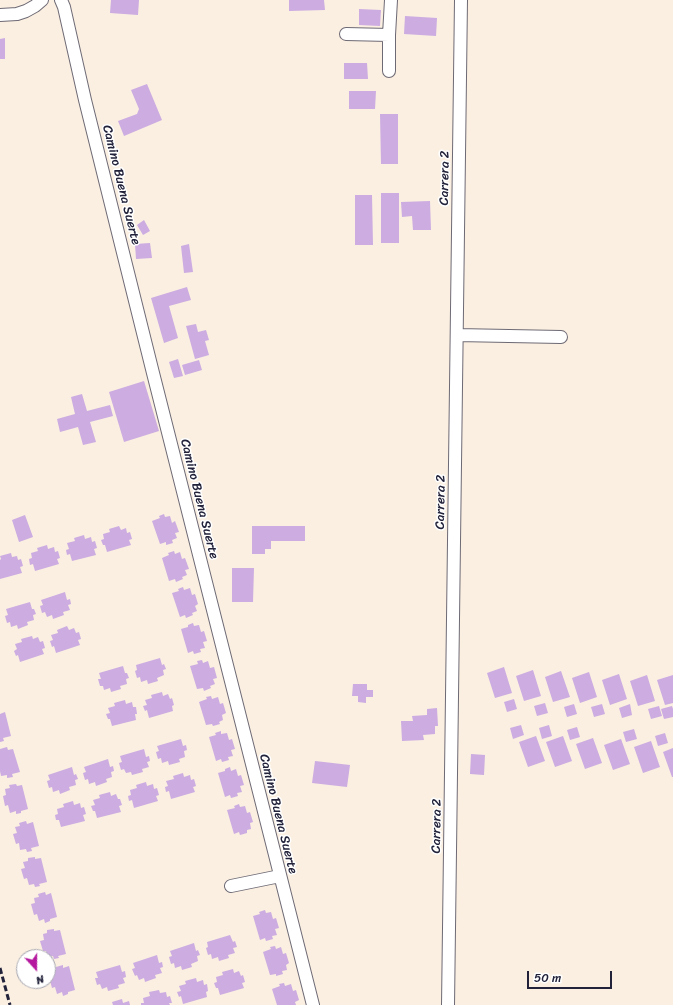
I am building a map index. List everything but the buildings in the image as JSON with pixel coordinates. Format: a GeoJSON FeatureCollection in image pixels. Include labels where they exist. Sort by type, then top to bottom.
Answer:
{"type":"FeatureCollection","features":[{"type":"Feature","properties":{"kind":"street"},"geometry":{"type":"LineString","coordinates":[[0,16],[17,14],[26,11],[42,0]]}},
{"type":"Feature","properties":{"kind":"street","name":"Camino Buena Suerte"},"geometry":{"type":"LineString","coordinates":[[61,0],[64,7],[85,100],[155,380],[313,1005]]}},
{"type":"Feature","properties":{"kind":"street"},"geometry":{"type":"LineString","coordinates":[[389,71],[391,0]]}},
{"type":"Feature","properties":{"kind":"street","name":"Carrera 2"},"geometry":{"type":"LineString","coordinates":[[448,1005],[462,0]]}},
{"type":"Feature","properties":{"kind":"street"},"geometry":{"type":"LineString","coordinates":[[346,34],[389,36]]}},
{"type":"Feature","properties":{"kind":"street"},"geometry":{"type":"LineString","coordinates":[[457,335],[561,337]]}},
{"type":"Feature","properties":{"kind":"street"},"geometry":{"type":"LineString","coordinates":[[231,886],[280,876]]}},
{"type":"Feature","properties":{"kind":"railway"},"geometry":{"type":"LineString","coordinates":[[0,968],[10,1005]]}}]}
